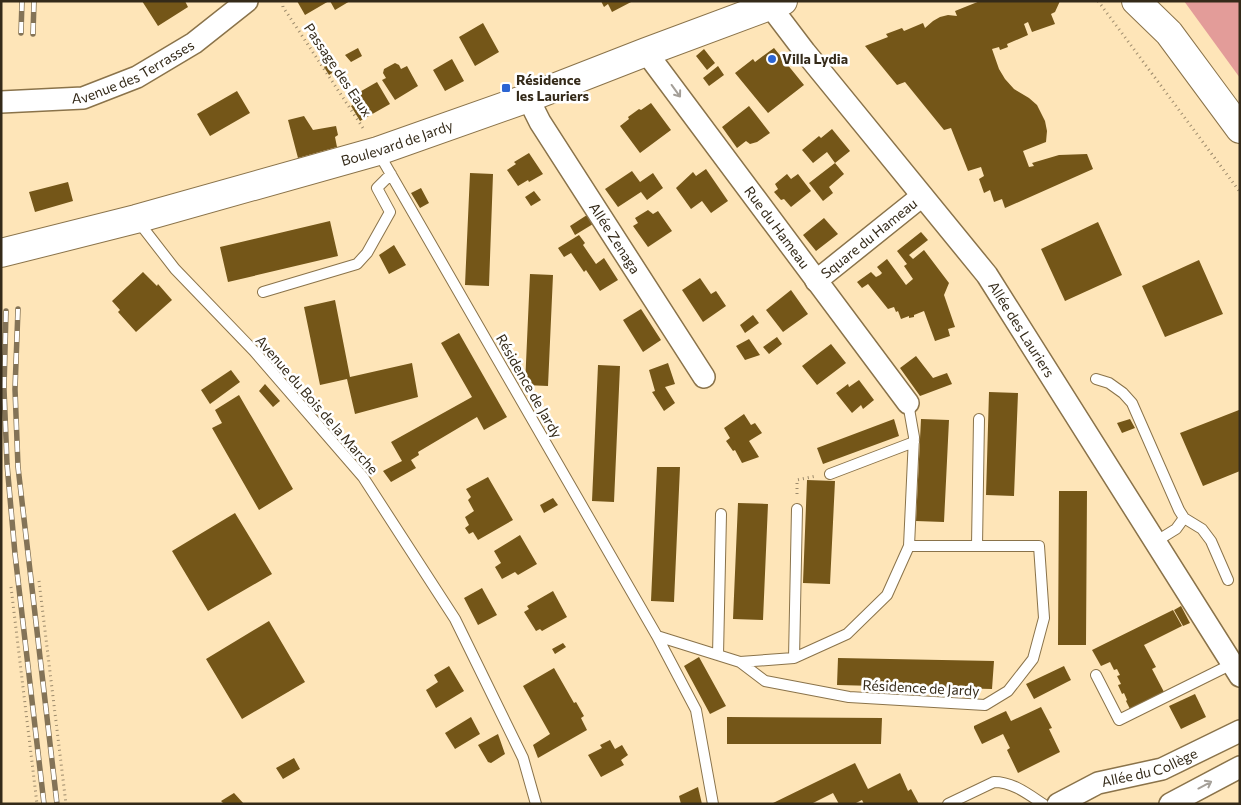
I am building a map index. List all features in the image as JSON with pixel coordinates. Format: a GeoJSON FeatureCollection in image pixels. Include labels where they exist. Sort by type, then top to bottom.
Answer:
{"type":"FeatureCollection","features":[{"type":"Feature","properties":{"kind":"main road"},"geometry":{"type":"LineString","coordinates":[[1136,1],[1169,33],[1240,129]]}},
{"type":"Feature","properties":{"kind":"main road"},"geometry":{"type":"LineString","coordinates":[[1156,1],[1169,33]]}},
{"type":"Feature","properties":{"kind":"main road","name":"Boulevard de Jardy"},"geometry":{"type":"LineString","coordinates":[[1,253],[136,219],[384,162],[528,98],[777,4]]}},
{"type":"Feature","properties":{"kind":"street","name":"Avenue des Terrasses"},"geometry":{"type":"LineString","coordinates":[[1,102],[83,98],[138,77],[194,43],[247,1]]}},
{"type":"Feature","properties":{"kind":"street","name":"Allée des Lauriers"},"geometry":{"type":"LineString","coordinates":[[777,4],[805,52],[987,275],[1236,670]]}},
{"type":"Feature","properties":{"kind":"street","name":"Rue du Hameau"},"geometry":{"type":"LineString","coordinates":[[646,52],[908,404]]}},
{"type":"Feature","properties":{"kind":"street","name":"Allée Zenaga"},"geometry":{"type":"LineString","coordinates":[[528,98],[540,122],[704,377]]}},
{"type":"Feature","properties":{"kind":"street","name":"Square du Hameau"},"geometry":{"type":"LineString","coordinates":[[816,281],[922,196]]}},
{"type":"Feature","properties":{"kind":"street","name":"Allée du Collège"},"geometry":{"type":"LineString","coordinates":[[1058,804],[1098,783],[1162,769],[1240,731]]}},
{"type":"Feature","properties":{"kind":"street"},"geometry":{"type":"LineString","coordinates":[[1170,804],[1240,767]]}},
{"type":"Feature","properties":{"kind":"lane"},"geometry":{"type":"LineString","coordinates":[[263,292],[357,264],[367,253],[390,212],[377,188],[384,162]]}},
{"type":"Feature","properties":{"kind":"lane","name":"Résidence de Jardy"},"geometry":{"type":"LineString","coordinates":[[384,162],[656,636],[696,710],[713,804]]}},
{"type":"Feature","properties":{"kind":"lane","name":"Avenue du Bois de la Marche"},"geometry":{"type":"LineString","coordinates":[[136,219],[175,269],[254,350],[363,477],[455,619],[523,758],[536,804]]}},
{"type":"Feature","properties":{"kind":"lane"},"geometry":{"type":"LineString","coordinates":[[1096,379],[1110,383],[1132,402],[1179,510],[1184,518],[1202,530],[1211,541],[1228,580]]}},
{"type":"Feature","properties":{"kind":"lane","name":"Résidence de Jardy"},"geometry":{"type":"LineString","coordinates":[[740,662],[794,658],[847,634],[887,595],[909,546],[914,437],[908,404]]}},
{"type":"Feature","properties":{"kind":"lane"},"geometry":{"type":"LineString","coordinates":[[977,546],[979,419]]}},
{"type":"Feature","properties":{"kind":"lane"},"geometry":{"type":"LineString","coordinates":[[830,474],[914,442]]}},
{"type":"Feature","properties":{"kind":"lane"},"geometry":{"type":"LineString","coordinates":[[794,658],[797,510]]}},
{"type":"Feature","properties":{"kind":"lane"},"geometry":{"type":"LineString","coordinates":[[718,655],[721,514]]}},
{"type":"Feature","properties":{"kind":"lane"},"geometry":{"type":"LineString","coordinates":[[1155,542],[1170,534],[1184,518]]}},
{"type":"Feature","properties":{"kind":"lane","name":"Résidence de Jardy"},"geometry":{"type":"LineString","coordinates":[[656,636],[740,662],[765,682],[849,697],[985,705],[1008,691],[1032,659],[1044,618],[1039,546],[909,546]]}},
{"type":"Feature","properties":{"kind":"lane"},"geometry":{"type":"LineString","coordinates":[[1096,675],[1119,720],[1236,670]]}},
{"type":"Feature","properties":{"kind":"lane"},"geometry":{"type":"LineString","coordinates":[[948,804],[994,782],[1002,782],[1014,786],[1043,804]]}},
{"type":"Feature","properties":{"kind":"path","name":"Passage des Eaux"},"geometry":{"type":"LineString","coordinates":[[282,1],[282,7],[384,162]]}},
{"type":"Feature","properties":{"kind":"path"},"geometry":{"type":"LineString","coordinates":[[1098,1],[1240,192]]}},
{"type":"Feature","properties":{"kind":"path"},"geometry":{"type":"LineString","coordinates":[[797,510],[797,480],[830,474]]}},
{"type":"Feature","properties":{"kind":"path"},"geometry":{"type":"LineString","coordinates":[[39,581],[66,804]]}},
{"type":"Feature","properties":{"kind":"path"},"geometry":{"type":"LineString","coordinates":[[11,587],[36,804]]}},
{"type":"Feature","properties":{"kind":"shaded area"},"geometry":{"type":"Polygon","coordinates":[[[1184,1],[1240,1],[1240,78],[1184,1]]]}},
{"type":"Feature","properties":{"kind":"building"},"geometry":{"type":"Polygon","coordinates":[[[142,1],[185,1],[188,7],[158,26],[142,1]]]}},
{"type":"Feature","properties":{"kind":"building"},"geometry":{"type":"Polygon","coordinates":[[[297,1],[329,1],[305,15],[297,1]]]}},
{"type":"Feature","properties":{"kind":"building"},"geometry":{"type":"Polygon","coordinates":[[[330,1],[350,1],[335,10],[330,1]]]}},
{"type":"Feature","properties":{"kind":"building"},"geometry":{"type":"Polygon","coordinates":[[[601,1],[633,1],[612,12],[608,4],[604,7],[601,1]]]}},
{"type":"Feature","properties":{"kind":"building"},"geometry":{"type":"Polygon","coordinates":[[[980,1],[1060,1],[1055,12],[1051,14],[1055,24],[1032,32],[1028,22],[1024,24],[1028,35],[1007,44],[1008,47],[1000,50],[999,47],[992,49],[999,69],[1005,79],[1014,89],[1037,105],[1045,121],[1047,131],[1046,142],[1023,151],[1029,167],[1034,166],[1032,163],[1059,155],[1087,154],[1093,169],[1005,208],[1002,199],[994,202],[990,190],[984,193],[979,179],[984,176],[981,167],[968,171],[951,128],[944,130],[905,82],[897,85],[865,46],[888,37],[886,34],[902,28],[904,31],[923,23],[925,28],[940,17],[948,15],[957,16],[955,11],[980,1]]]}},
{"type":"Feature","properties":{"kind":"building"},"geometry":{"type":"Polygon","coordinates":[[[483,23],[499,52],[475,66],[459,37],[483,23]]]}},
{"type":"Feature","properties":{"kind":"building"},"geometry":{"type":"Polygon","coordinates":[[[358,48],[362,56],[351,62],[345,55],[358,48]]]}},
{"type":"Feature","properties":{"kind":"building"},"geometry":{"type":"Polygon","coordinates":[[[774,48],[804,85],[768,113],[735,73],[753,59],[755,62],[774,48]]]}},
{"type":"Feature","properties":{"kind":"building"},"geometry":{"type":"Polygon","coordinates":[[[704,49],[715,63],[707,70],[696,56],[704,49]]]}},
{"type":"Feature","properties":{"kind":"building"},"geometry":{"type":"Polygon","coordinates":[[[452,59],[464,81],[445,91],[433,70],[452,59]]]}},
{"type":"Feature","properties":{"kind":"building"},"geometry":{"type":"Polygon","coordinates":[[[330,63],[335,71],[329,75],[324,67],[330,63]]]}},
{"type":"Feature","properties":{"kind":"building"},"geometry":{"type":"Polygon","coordinates":[[[395,63],[401,69],[407,66],[418,86],[395,100],[382,80],[386,78],[383,73],[384,69],[395,63]]]}},
{"type":"Feature","properties":{"kind":"building"},"geometry":{"type":"Polygon","coordinates":[[[718,66],[724,75],[709,86],[703,78],[718,66]]]}},
{"type":"Feature","properties":{"kind":"building"},"geometry":{"type":"Polygon","coordinates":[[[377,82],[390,104],[360,121],[351,106],[360,100],[356,94],[377,82]]]}},
{"type":"Feature","properties":{"kind":"building"},"geometry":{"type":"Polygon","coordinates":[[[237,91],[250,113],[210,136],[197,114],[237,91]]]}},
{"type":"Feature","properties":{"kind":"building"},"geometry":{"type":"Polygon","coordinates":[[[651,103],[671,130],[640,153],[620,126],[629,119],[628,117],[651,103]]]}},
{"type":"Feature","properties":{"kind":"building"},"geometry":{"type":"Polygon","coordinates":[[[749,106],[770,133],[757,142],[750,144],[746,141],[737,148],[722,127],[749,106]]]}},
{"type":"Feature","properties":{"kind":"building"},"geometry":{"type":"Polygon","coordinates":[[[304,116],[313,130],[336,126],[338,135],[335,137],[337,147],[298,158],[288,120],[304,116]]]}},
{"type":"Feature","properties":{"kind":"building"},"geometry":{"type":"Polygon","coordinates":[[[832,129],[850,151],[835,163],[827,152],[813,163],[802,150],[819,136],[821,138],[832,129]]]}},
{"type":"Feature","properties":{"kind":"building"},"geometry":{"type":"Polygon","coordinates":[[[529,153],[543,174],[518,186],[507,170],[516,164],[514,162],[529,153]]]}},
{"type":"Feature","properties":{"kind":"building"},"geometry":{"type":"Polygon","coordinates":[[[835,163],[844,174],[829,187],[833,193],[823,201],[809,183],[835,163]]]}},
{"type":"Feature","properties":{"kind":"building"},"geometry":{"type":"Polygon","coordinates":[[[706,169],[728,201],[711,213],[702,201],[691,209],[676,188],[693,172],[696,176],[706,169]]]}},
{"type":"Feature","properties":{"kind":"building"},"geometry":{"type":"Polygon","coordinates":[[[632,171],[640,182],[653,173],[663,188],[647,200],[641,192],[618,207],[605,189],[632,171]]]}},
{"type":"Feature","properties":{"kind":"building"},"geometry":{"type":"Polygon","coordinates":[[[470,173],[493,174],[489,286],[465,285],[470,173]]]}},
{"type":"Feature","properties":{"kind":"building"},"geometry":{"type":"Polygon","coordinates":[[[787,174],[791,179],[798,174],[811,191],[791,207],[774,192],[778,189],[775,184],[787,174]]]}},
{"type":"Feature","properties":{"kind":"building"},"geometry":{"type":"Polygon","coordinates":[[[68,182],[73,201],[35,212],[29,192],[68,182]]]}},
{"type":"Feature","properties":{"kind":"building"},"geometry":{"type":"Polygon","coordinates":[[[421,188],[429,203],[420,208],[411,193],[421,188]]]}},
{"type":"Feature","properties":{"kind":"building"},"geometry":{"type":"Polygon","coordinates":[[[534,191],[541,200],[531,206],[525,197],[534,191]]]}},
{"type":"Feature","properties":{"kind":"building"},"geometry":{"type":"Polygon","coordinates":[[[648,210],[653,214],[658,211],[672,231],[648,247],[633,226],[638,223],[635,218],[648,210]]]}},
{"type":"Feature","properties":{"kind":"building"},"geometry":{"type":"Polygon","coordinates":[[[587,215],[593,224],[575,235],[570,226],[587,215]]]}},
{"type":"Feature","properties":{"kind":"building"},"geometry":{"type":"Polygon","coordinates":[[[824,218],[838,234],[816,251],[803,235],[824,218]]]}},
{"type":"Feature","properties":{"kind":"building"},"geometry":{"type":"Polygon","coordinates":[[[330,221],[338,256],[228,282],[220,247],[330,221]]]}},
{"type":"Feature","properties":{"kind":"building"},"geometry":{"type":"Polygon","coordinates":[[[1098,222],[1122,275],[1065,301],[1041,249],[1098,222]]]}},
{"type":"Feature","properties":{"kind":"building"},"geometry":{"type":"Polygon","coordinates":[[[921,232],[928,240],[909,255],[913,259],[924,250],[949,283],[944,295],[955,327],[948,329],[950,336],[935,341],[924,311],[914,315],[914,317],[909,318],[909,316],[901,319],[898,311],[896,312],[894,307],[888,309],[868,284],[862,288],[857,282],[871,272],[876,277],[880,275],[882,273],[877,267],[887,259],[906,285],[913,279],[904,266],[907,264],[897,251],[921,232]]]}},
{"type":"Feature","properties":{"kind":"building"},"geometry":{"type":"Polygon","coordinates":[[[579,235],[585,243],[583,245],[596,264],[604,258],[618,280],[600,291],[586,270],[584,272],[571,253],[564,257],[558,248],[579,235]]]}},
{"type":"Feature","properties":{"kind":"building"},"geometry":{"type":"Polygon","coordinates":[[[394,245],[406,265],[389,274],[379,255],[394,245]]]}},
{"type":"Feature","properties":{"kind":"building"},"geometry":{"type":"Polygon","coordinates":[[[1199,260],[1223,314],[1165,337],[1142,286],[1199,260]]]}},
{"type":"Feature","properties":{"kind":"building"},"geometry":{"type":"Polygon","coordinates":[[[143,272],[157,286],[158,284],[172,300],[136,332],[118,312],[120,310],[112,301],[143,272]]]}},
{"type":"Feature","properties":{"kind":"building"},"geometry":{"type":"Polygon","coordinates":[[[530,274],[553,275],[548,386],[525,385],[530,274]]]}},
{"type":"Feature","properties":{"kind":"building"},"geometry":{"type":"Polygon","coordinates":[[[700,278],[711,294],[716,291],[726,306],[703,322],[682,290],[700,278]]]}},
{"type":"Feature","properties":{"kind":"building"},"geometry":{"type":"Polygon","coordinates":[[[791,290],[808,314],[783,332],[766,310],[791,290]]]}},
{"type":"Feature","properties":{"kind":"building"},"geometry":{"type":"Polygon","coordinates":[[[335,300],[350,377],[412,363],[418,397],[355,414],[347,379],[320,385],[304,307],[335,300]]]}},
{"type":"Feature","properties":{"kind":"building"},"geometry":{"type":"Polygon","coordinates":[[[641,309],[661,340],[643,352],[623,320],[641,309]]]}},
{"type":"Feature","properties":{"kind":"building"},"geometry":{"type":"Polygon","coordinates":[[[753,315],[759,323],[745,333],[740,325],[753,315]]]}},
{"type":"Feature","properties":{"kind":"building"},"geometry":{"type":"Polygon","coordinates":[[[459,333],[507,417],[484,430],[477,417],[418,452],[419,455],[411,460],[416,468],[391,482],[383,471],[402,461],[391,442],[472,397],[441,343],[459,333]]]}},
{"type":"Feature","properties":{"kind":"building"},"geometry":{"type":"Polygon","coordinates":[[[777,337],[782,344],[769,354],[763,347],[777,337]]]}},
{"type":"Feature","properties":{"kind":"building"},"geometry":{"type":"Polygon","coordinates":[[[749,339],[760,355],[745,360],[736,346],[749,339]]]}},
{"type":"Feature","properties":{"kind":"building"},"geometry":{"type":"Polygon","coordinates":[[[831,344],[846,363],[817,385],[802,366],[831,344]]]}},
{"type":"Feature","properties":{"kind":"building"},"geometry":{"type":"Polygon","coordinates":[[[916,356],[933,378],[947,373],[952,384],[920,396],[900,368],[916,356]]]}},
{"type":"Feature","properties":{"kind":"building"},"geometry":{"type":"Polygon","coordinates":[[[668,363],[675,384],[665,387],[675,403],[664,411],[652,392],[655,391],[649,370],[668,363]]]}},
{"type":"Feature","properties":{"kind":"building"},"geometry":{"type":"Polygon","coordinates":[[[598,365],[620,366],[614,502],[592,501],[598,365]]]}},
{"type":"Feature","properties":{"kind":"building"},"geometry":{"type":"Polygon","coordinates":[[[231,370],[240,382],[210,404],[201,390],[231,370]]]}},
{"type":"Feature","properties":{"kind":"building"},"geometry":{"type":"Polygon","coordinates":[[[859,380],[874,400],[863,409],[861,405],[852,413],[836,393],[848,384],[849,387],[859,380]]]}},
{"type":"Feature","properties":{"kind":"building"},"geometry":{"type":"Polygon","coordinates":[[[265,384],[280,401],[273,407],[259,391],[265,384]]]}},
{"type":"Feature","properties":{"kind":"building"},"geometry":{"type":"Polygon","coordinates":[[[989,392],[1018,393],[1014,496],[986,495],[989,392]]]}},
{"type":"Feature","properties":{"kind":"building"},"geometry":{"type":"Polygon","coordinates":[[[239,395],[293,489],[259,510],[212,428],[222,423],[215,410],[239,395]]]}},
{"type":"Feature","properties":{"kind":"building"},"geometry":{"type":"Polygon","coordinates":[[[1239,410],[1240,471],[1203,486],[1180,433],[1239,410]]]}},
{"type":"Feature","properties":{"kind":"building"},"geometry":{"type":"Polygon","coordinates":[[[744,414],[751,425],[755,423],[762,433],[749,441],[759,457],[742,463],[735,450],[733,451],[726,441],[730,438],[724,428],[744,414]]]}},
{"type":"Feature","properties":{"kind":"building"},"geometry":{"type":"Polygon","coordinates":[[[894,419],[899,436],[823,464],[817,448],[894,419]]]}},
{"type":"Feature","properties":{"kind":"building"},"geometry":{"type":"Polygon","coordinates":[[[921,419],[949,420],[944,522],[916,521],[921,419]]]}},
{"type":"Feature","properties":{"kind":"building"},"geometry":{"type":"Polygon","coordinates":[[[1130,419],[1135,428],[1122,433],[1117,423],[1130,419]]]}},
{"type":"Feature","properties":{"kind":"building"},"geometry":{"type":"Polygon","coordinates":[[[657,467],[680,467],[674,602],[651,601],[657,467]]]}},
{"type":"Feature","properties":{"kind":"building"},"geometry":{"type":"Polygon","coordinates":[[[488,477],[513,520],[478,540],[473,532],[469,534],[465,528],[469,525],[465,517],[474,511],[468,500],[471,497],[466,489],[488,477]]]}},
{"type":"Feature","properties":{"kind":"building"},"geometry":{"type":"Polygon","coordinates":[[[807,480],[835,481],[830,584],[803,583],[807,480]]]}},
{"type":"Feature","properties":{"kind":"building"},"geometry":{"type":"Polygon","coordinates":[[[1059,491],[1087,491],[1086,645],[1058,645],[1059,491]]]}},
{"type":"Feature","properties":{"kind":"building"},"geometry":{"type":"Polygon","coordinates":[[[553,498],[558,505],[544,513],[540,505],[553,498]]]}},
{"type":"Feature","properties":{"kind":"building"},"geometry":{"type":"Polygon","coordinates":[[[738,503],[768,504],[763,620],[733,619],[738,503]]]}},
{"type":"Feature","properties":{"kind":"building"},"geometry":{"type":"Polygon","coordinates":[[[235,513],[272,574],[208,611],[172,551],[235,513]]]}},
{"type":"Feature","properties":{"kind":"building"},"geometry":{"type":"Polygon","coordinates":[[[520,535],[537,564],[518,575],[515,572],[502,579],[495,567],[501,563],[494,551],[520,535]]]}},
{"type":"Feature","properties":{"kind":"building"},"geometry":{"type":"Polygon","coordinates":[[[482,588],[497,615],[478,625],[464,598],[482,588]]]}},
{"type":"Feature","properties":{"kind":"building"},"geometry":{"type":"Polygon","coordinates":[[[553,591],[567,617],[542,631],[540,629],[536,631],[524,612],[529,609],[527,606],[553,591]]]}},
{"type":"Feature","properties":{"kind":"building"},"geometry":{"type":"Polygon","coordinates":[[[1181,606],[1190,623],[1183,626],[1174,610],[1181,606]]]}},
{"type":"Feature","properties":{"kind":"building"},"geometry":{"type":"Polygon","coordinates":[[[1173,610],[1182,626],[1144,645],[1156,667],[1152,669],[1164,692],[1130,709],[1124,693],[1122,694],[1118,685],[1121,684],[1117,676],[1120,675],[1117,669],[1114,670],[1110,662],[1101,666],[1092,650],[1173,610]]]}},
{"type":"Feature","properties":{"kind":"building"},"geometry":{"type":"Polygon","coordinates":[[[269,621],[305,682],[242,719],[206,659],[269,621]]]}},
{"type":"Feature","properties":{"kind":"building"},"geometry":{"type":"Polygon","coordinates":[[[563,643],[566,647],[555,654],[552,649],[563,643]]]}},
{"type":"Feature","properties":{"kind":"building"},"geometry":{"type":"Polygon","coordinates":[[[699,657],[726,706],[710,714],[684,666],[699,657]]]}},
{"type":"Feature","properties":{"kind":"building"},"geometry":{"type":"Polygon","coordinates":[[[838,658],[994,661],[992,689],[837,685],[838,658]]]}},
{"type":"Feature","properties":{"kind":"building"},"geometry":{"type":"Polygon","coordinates":[[[449,666],[464,691],[436,708],[426,690],[438,682],[434,675],[449,666]]]}},
{"type":"Feature","properties":{"kind":"building"},"geometry":{"type":"Polygon","coordinates":[[[1064,666],[1071,680],[1034,699],[1026,684],[1064,666]]]}},
{"type":"Feature","properties":{"kind":"building"},"geometry":{"type":"Polygon","coordinates":[[[554,668],[574,703],[576,702],[584,716],[581,718],[587,730],[538,758],[533,745],[550,734],[523,686],[554,668]]]}},
{"type":"Feature","properties":{"kind":"building"},"geometry":{"type":"Polygon","coordinates":[[[1195,694],[1206,717],[1181,729],[1169,706],[1195,694]]]}},
{"type":"Feature","properties":{"kind":"building"},"geometry":{"type":"Polygon","coordinates":[[[1041,707],[1052,728],[1049,729],[1060,752],[1018,773],[1007,750],[1010,748],[1003,734],[982,744],[974,728],[974,726],[1006,711],[1011,721],[1041,707]]]}},
{"type":"Feature","properties":{"kind":"building"},"geometry":{"type":"Polygon","coordinates":[[[471,717],[480,734],[455,749],[445,733],[471,717]]]}},
{"type":"Feature","properties":{"kind":"building"},"geometry":{"type":"Polygon","coordinates":[[[727,717],[882,718],[881,744],[727,744],[727,717]]]}},
{"type":"Feature","properties":{"kind":"building"},"geometry":{"type":"Polygon","coordinates":[[[498,734],[505,754],[491,763],[488,762],[478,745],[498,734]]]}},
{"type":"Feature","properties":{"kind":"building"},"geometry":{"type":"Polygon","coordinates":[[[610,740],[615,749],[622,745],[628,755],[621,760],[624,765],[601,777],[588,755],[602,748],[600,745],[610,740]]]}},
{"type":"Feature","properties":{"kind":"building"},"geometry":{"type":"Polygon","coordinates":[[[294,758],[300,769],[283,779],[276,768],[294,758]]]}},
{"type":"Feature","properties":{"kind":"building"},"geometry":{"type":"Polygon","coordinates":[[[855,763],[868,789],[900,773],[908,791],[911,789],[919,804],[864,804],[862,800],[854,804],[839,804],[833,793],[811,804],[771,804],[855,763]]]}},
{"type":"Feature","properties":{"kind":"building"},"geometry":{"type":"Polygon","coordinates":[[[698,787],[702,804],[681,804],[679,796],[698,787]]]}},
{"type":"Feature","properties":{"kind":"building"},"geometry":{"type":"Polygon","coordinates":[[[234,793],[244,804],[224,804],[221,801],[234,793]]]}},
{"type":"Feature","properties":{"kind":"railway"},"geometry":{"type":"LineString","coordinates":[[21,33],[22,1]]}},
{"type":"Feature","properties":{"kind":"railway"},"geometry":{"type":"LineString","coordinates":[[33,34],[34,1]]}},
{"type":"Feature","properties":{"kind":"railway"},"geometry":{"type":"LineString","coordinates":[[18,309],[15,389],[18,467],[57,804]]}},
{"type":"Feature","properties":{"kind":"railway"},"geometry":{"type":"LineString","coordinates":[[6,311],[4,389],[7,464],[15,554],[44,804]]}},
{"type":"Feature","properties":{"kind":"place","name":"Villa Lydia"},"geometry":{"type":"Point","coordinates":[772,59]}},
{"type":"Feature","properties":{"kind":"place","name":"Résidence les Lauriers"},"geometry":{"type":"Point","coordinates":[506,88]}}]}
